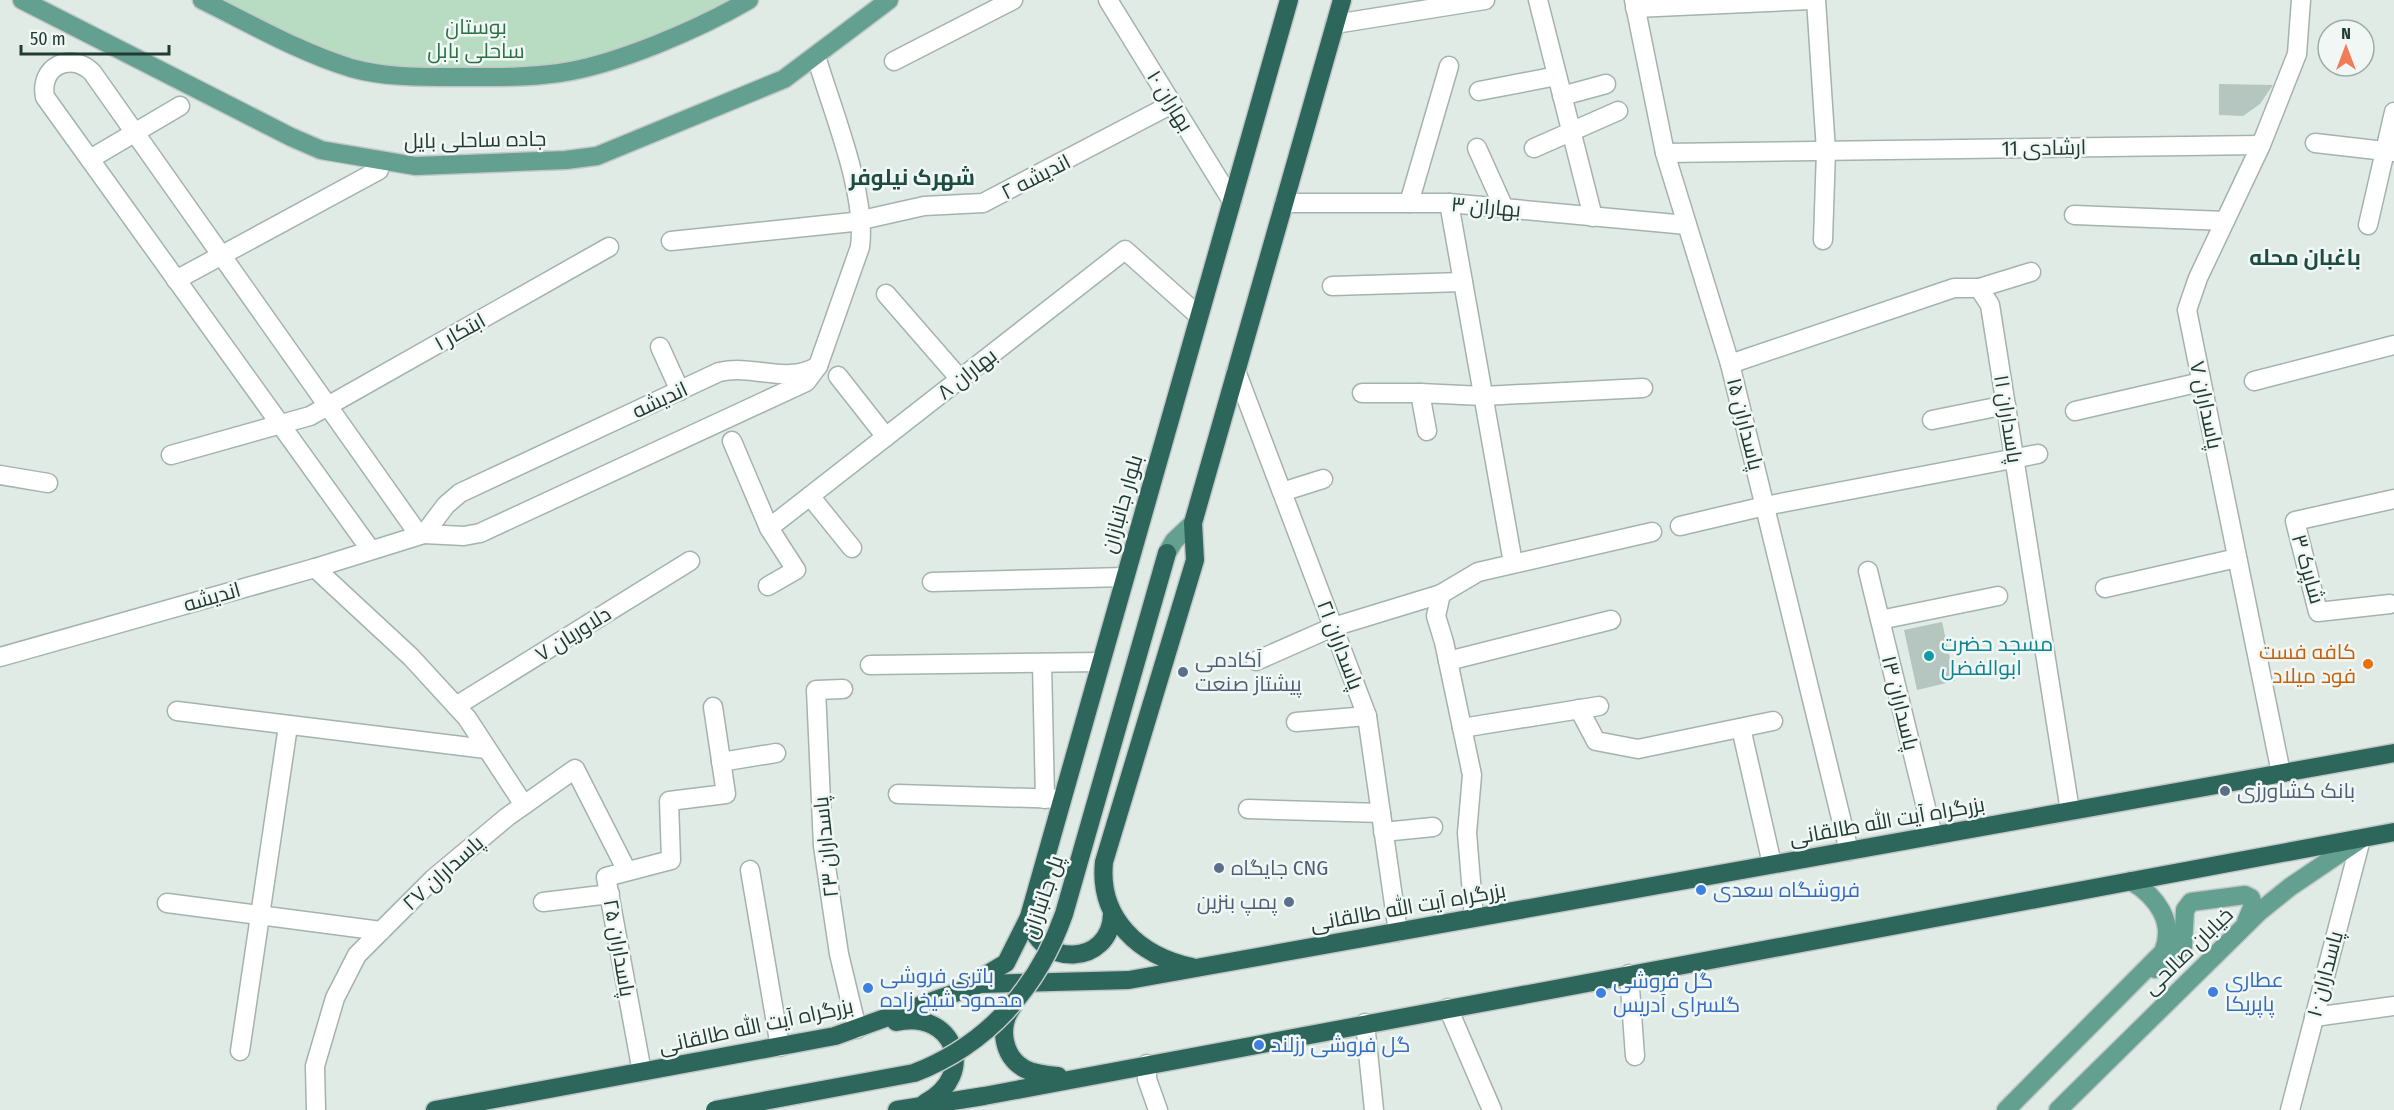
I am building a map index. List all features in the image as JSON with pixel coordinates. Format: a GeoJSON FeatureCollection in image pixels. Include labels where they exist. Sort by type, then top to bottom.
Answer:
{"type":"FeatureCollection","features":[{"type":"Feature","properties":{"kind":"highway","name":"بلوار جانبازان"},"geometry":{"type":"LineString","coordinates":[[957,992],[1006,963],[1029,917],[1053,799],[1101,662],[1289,0]]}},
{"type":"Feature","properties":{"kind":"highway"},"geometry":{"type":"LineString","coordinates":[[1197,968],[1168,960],[1138,944],[1123,930],[1112,914],[1104,889],[1104,862],[1195,560],[1193,523],[1342,0]]}},
{"type":"Feature","properties":{"kind":"highway","name":"پل جانبازان"},"geometry":{"type":"LineString","coordinates":[[715,1110],[921,1070],[943,1061],[976,1041],[1023,993],[1046,957],[1064,914],[1167,553]]}},
{"type":"Feature","properties":{"kind":"highway","name":"بزرگراه آیت الله طالقانی"},"geometry":{"type":"LineString","coordinates":[[435,1110],[835,1036],[981,984],[1118,981],[2394,753]]}},
{"type":"Feature","properties":{"kind":"highway"},"geometry":{"type":"LineString","coordinates":[[897,1110],[918,1106],[985,1103],[1069,1078],[2394,832]]}},
{"type":"Feature","properties":{"kind":"highway"},"geometry":{"type":"LineString","coordinates":[[1029,917],[1030,927],[1042,944],[1059,954],[1070,955],[1080,954],[1098,945],[1109,928],[1112,914]]}},
{"type":"Feature","properties":{"kind":"highway"},"geometry":{"type":"LineString","coordinates":[[1069,1078],[1034,1073],[1013,1059],[1004,1036],[1009,1011],[1021,998],[1036,991],[1118,981]]}},
{"type":"Feature","properties":{"kind":"highway"},"geometry":{"type":"LineString","coordinates":[[835,1036],[914,1019],[934,1025],[942,1031],[953,1048],[955,1068],[952,1078],[939,1094],[918,1106]]}},
{"type":"Feature","properties":{"kind":"main road","name":"جاده ساحلی بایل"},"geometry":{"type":"LineString","coordinates":[[22,0],[270,127],[321,150],[416,166],[566,160],[597,156],[770,86],[816,56],[889,0]]}},
{"type":"Feature","properties":{"kind":"main road"},"geometry":{"type":"LineString","coordinates":[[202,0],[290,44],[354,69],[406,76],[495,78],[561,73],[595,65],[692,29],[749,0]]}},
{"type":"Feature","properties":{"kind":"main road"},"geometry":{"type":"LineString","coordinates":[[1167,553],[1193,523]]}},
{"type":"Feature","properties":{"kind":"main road","name":"خیابان صالحی"},"geometry":{"type":"LineString","coordinates":[[2058,1110],[2240,931],[2290,887],[2361,838]]}},
{"type":"Feature","properties":{"kind":"main road","name":"خیابان صالحی"},"geometry":{"type":"LineString","coordinates":[[2006,1110],[2163,952],[2167,937],[2160,907],[2147,890],[2131,881]]}},
{"type":"Feature","properties":{"kind":"main road"},"geometry":{"type":"LineString","coordinates":[[2132,984],[2173,958],[2183,948],[2185,910],[2191,902],[2242,894],[2249,896],[2253,902],[2253,909],[2240,931]]}},
{"type":"Feature","properties":{"kind":"street"},"geometry":{"type":"LineString","coordinates":[[894,61],[1013,0]]}},
{"type":"Feature","properties":{"kind":"street","name":"بهاران ۱۰"},"geometry":{"type":"LineString","coordinates":[[1108,0],[1232,201]]}},
{"type":"Feature","properties":{"kind":"street"},"geometry":{"type":"LineString","coordinates":[[1335,24],[1485,0]]}},
{"type":"Feature","properties":{"kind":"street"},"geometry":{"type":"LineString","coordinates":[[1538,0],[1593,217]]}},
{"type":"Feature","properties":{"kind":"street"},"geometry":{"type":"LineString","coordinates":[[1634,4],[1810,0]]}},
{"type":"Feature","properties":{"kind":"street"},"geometry":{"type":"LineString","coordinates":[[1816,0],[1826,151],[1823,240]]}},
{"type":"Feature","properties":{"kind":"street","name":"پاسداران ۷"},"geometry":{"type":"LineString","coordinates":[[2281,773],[2187,310],[2198,278],[2261,145],[2296,54],[2301,0]]}},
{"type":"Feature","properties":{"kind":"street","name":"پاسداران ۱۵"},"geometry":{"type":"LineString","coordinates":[[1634,4],[1665,153],[1730,364],[1849,851]]}},
{"type":"Feature","properties":{"kind":"street"},"geometry":{"type":"LineString","coordinates":[[790,381],[818,366],[860,247],[857,221],[858,196],[816,56]]}},
{"type":"Feature","properties":{"kind":"street"},"geometry":{"type":"LineString","coordinates":[[370,549],[45,97],[45,81],[54,67],[69,61],[86,66],[421,534]]}},
{"type":"Feature","properties":{"kind":"street"},"geometry":{"type":"LineString","coordinates":[[1409,203],[1449,66]]}},
{"type":"Feature","properties":{"kind":"street"},"geometry":{"type":"LineString","coordinates":[[1479,92],[1557,76]]}},
{"type":"Feature","properties":{"kind":"street"},"geometry":{"type":"LineString","coordinates":[[1562,96],[1605,84]]}},
{"type":"Feature","properties":{"kind":"street","name":"اندیشه ۲"},"geometry":{"type":"LineString","coordinates":[[671,242],[857,221],[924,206],[983,203],[1172,104]]}},
{"type":"Feature","properties":{"kind":"street"},"geometry":{"type":"LineString","coordinates":[[90,159],[180,106]]}},
{"type":"Feature","properties":{"kind":"street"},"geometry":{"type":"LineString","coordinates":[[1534,148],[1618,111]]}},
{"type":"Feature","properties":{"kind":"street"},"geometry":{"type":"LineString","coordinates":[[2368,225],[2389,151],[2394,112]]}},
{"type":"Feature","properties":{"kind":"street"},"geometry":{"type":"LineString","coordinates":[[2315,143],[2389,151]]}},
{"type":"Feature","properties":{"kind":"street","name":"ارشادی 11"},"geometry":{"type":"LineString","coordinates":[[1665,153],[2261,145]]}},
{"type":"Feature","properties":{"kind":"street"},"geometry":{"type":"LineString","coordinates":[[1477,148],[1504,208]]}},
{"type":"Feature","properties":{"kind":"street"},"geometry":{"type":"LineString","coordinates":[[176,280],[379,170]]}},
{"type":"Feature","properties":{"kind":"street","name":"بهاران ۳"},"geometry":{"type":"LineString","coordinates":[[1284,203],[1449,203],[1687,225]]}},
{"type":"Feature","properties":{"kind":"street"},"geometry":{"type":"LineString","coordinates":[[1449,203],[1513,563]]}},
{"type":"Feature","properties":{"kind":"street"},"geometry":{"type":"LineString","coordinates":[[2074,215],[2225,221]]}},
{"type":"Feature","properties":{"kind":"street","name":"ابتکار ۱"},"geometry":{"type":"LineString","coordinates":[[171,455],[310,416],[609,248]]}},
{"type":"Feature","properties":{"kind":"street","name":"بهاران ۸"},"geometry":{"type":"LineString","coordinates":[[769,528],[1125,250],[1199,316]]}},
{"type":"Feature","properties":{"kind":"street"},"geometry":{"type":"LineString","coordinates":[[1730,364],[1954,288],[1979,288],[2031,272]]}},
{"type":"Feature","properties":{"kind":"street"},"geometry":{"type":"LineString","coordinates":[[1332,286],[1463,282]]}},
{"type":"Feature","properties":{"kind":"street","name":"پاسداران ١١"},"geometry":{"type":"LineString","coordinates":[[1979,288],[1990,305],[2070,811]]}},
{"type":"Feature","properties":{"kind":"street"},"geometry":{"type":"LineString","coordinates":[[886,294],[960,379]]}},
{"type":"Feature","properties":{"kind":"street"},"geometry":{"type":"LineString","coordinates":[[2254,381],[2394,345]]}},
{"type":"Feature","properties":{"kind":"street"},"geometry":{"type":"LineString","coordinates":[[660,347],[680,391]]}},
{"type":"Feature","properties":{"kind":"street","name":"اندیشه"},"geometry":{"type":"LineString","coordinates":[[421,534],[446,505],[460,493],[729,370],[747,369],[790,381]]}},
{"type":"Feature","properties":{"kind":"street","name":"پاسداران ۲۱"},"geometry":{"type":"LineString","coordinates":[[1236,371],[1367,716],[1398,932]]}},
{"type":"Feature","properties":{"kind":"street"},"geometry":{"type":"LineString","coordinates":[[837,376],[886,437]]}},
{"type":"Feature","properties":{"kind":"street","name":"اندیشه"},"geometry":{"type":"LineString","coordinates":[[0,657],[315,568],[421,534],[464,536],[480,533],[790,381]]}},
{"type":"Feature","properties":{"kind":"street"},"geometry":{"type":"LineString","coordinates":[[2075,411],[2201,382]]}},
{"type":"Feature","properties":{"kind":"street"},"geometry":{"type":"LineString","coordinates":[[1362,393],[1483,396],[1643,387]]}},
{"type":"Feature","properties":{"kind":"street"},"geometry":{"type":"LineString","coordinates":[[1420,393],[1427,430]]}},
{"type":"Feature","properties":{"kind":"street"},"geometry":{"type":"LineString","coordinates":[[1932,420],[2006,405]]}},
{"type":"Feature","properties":{"kind":"street"},"geometry":{"type":"LineString","coordinates":[[732,441],[769,528],[796,570],[768,586]]}},
{"type":"Feature","properties":{"kind":"street"},"geometry":{"type":"LineString","coordinates":[[1680,526],[1764,506],[2038,454]]}},
{"type":"Feature","properties":{"kind":"street"},"geometry":{"type":"LineString","coordinates":[[0,475],[48,483]]}},
{"type":"Feature","properties":{"kind":"street"},"geometry":{"type":"LineString","coordinates":[[1282,492],[1323,479]]}},
{"type":"Feature","properties":{"kind":"street"},"geometry":{"type":"LineString","coordinates":[[810,496],[852,548]]}},
{"type":"Feature","properties":{"kind":"street","name":"شاپرک ۳"},"geometry":{"type":"LineString","coordinates":[[2390,604],[2318,612],[2295,521],[2394,499]]}},
{"type":"Feature","properties":{"kind":"street"},"geometry":{"type":"LineString","coordinates":[[1256,661],[1334,627],[1442,594],[1478,572],[1652,532]]}},
{"type":"Feature","properties":{"kind":"street"},"geometry":{"type":"LineString","coordinates":[[2105,588],[2237,558]]}},
{"type":"Feature","properties":{"kind":"street","name":"دلاوریان ۷"},"geometry":{"type":"LineString","coordinates":[[456,706],[690,561]]}},
{"type":"Feature","properties":{"kind":"street"},"geometry":{"type":"LineString","coordinates":[[315,568],[411,657],[467,718],[524,805]]}},
{"type":"Feature","properties":{"kind":"street","name":"پاسداران ۱۳"},"geometry":{"type":"LineString","coordinates":[[1868,571],[1933,836]]}},
{"type":"Feature","properties":{"kind":"street"},"geometry":{"type":"LineString","coordinates":[[932,582],[1125,577]]}},
{"type":"Feature","properties":{"kind":"street"},"geometry":{"type":"LineString","coordinates":[[1442,594],[1436,616],[1472,775],[1467,833],[1474,918]]}},
{"type":"Feature","properties":{"kind":"street"},"geometry":{"type":"LineString","coordinates":[[1880,620],[1998,596]]}},
{"type":"Feature","properties":{"kind":"street"},"geometry":{"type":"LineString","coordinates":[[1448,661],[1611,620]]}},
{"type":"Feature","properties":{"kind":"street"},"geometry":{"type":"LineString","coordinates":[[870,665],[1101,662]]}},
{"type":"Feature","properties":{"kind":"street"},"geometry":{"type":"LineString","coordinates":[[898,794],[1053,799],[1042,663]]}},
{"type":"Feature","properties":{"kind":"street","name":"پاسداران ۲۳"},"geometry":{"type":"LineString","coordinates":[[843,688],[816,690],[823,846],[839,954],[857,1029]]}},
{"type":"Feature","properties":{"kind":"street"},"geometry":{"type":"LineString","coordinates":[[1462,728],[1599,706]]}},
{"type":"Feature","properties":{"kind":"street","name":"پاسداران ۲۵"},"geometry":{"type":"LineString","coordinates":[[642,1072],[606,877],[671,860],[669,801],[726,794],[713,707]]}},
{"type":"Feature","properties":{"kind":"street"},"geometry":{"type":"LineString","coordinates":[[1579,709],[1596,741],[1638,749],[1773,721]]}},
{"type":"Feature","properties":{"kind":"street"},"geometry":{"type":"LineString","coordinates":[[177,711],[486,749]]}},
{"type":"Feature","properties":{"kind":"street"},"geometry":{"type":"LineString","coordinates":[[1296,722],[1367,716]]}},
{"type":"Feature","properties":{"kind":"street"},"geometry":{"type":"LineString","coordinates":[[240,1051],[288,726]]}},
{"type":"Feature","properties":{"kind":"street"},"geometry":{"type":"LineString","coordinates":[[1741,728],[1772,864]]}},
{"type":"Feature","properties":{"kind":"street"},"geometry":{"type":"LineString","coordinates":[[721,762],[776,753]]}},
{"type":"Feature","properties":{"kind":"street","name":"پاسداران ۲۷"},"geometry":{"type":"LineString","coordinates":[[316,1110],[315,1066],[335,998],[357,955],[433,879],[524,805],[574,769],[627,871]]}},
{"type":"Feature","properties":{"kind":"street"},"geometry":{"type":"LineString","coordinates":[[1248,809],[1381,813]]}},
{"type":"Feature","properties":{"kind":"street"},"geometry":{"type":"LineString","coordinates":[[1383,832],[1433,827]]}},
{"type":"Feature","properties":{"kind":"street","name":"پاسداران ١٠"},"geometry":{"type":"LineString","coordinates":[[2290,1110],[2361,838]]}},
{"type":"Feature","properties":{"kind":"street"},"geometry":{"type":"LineString","coordinates":[[750,870],[780,1047]]}},
{"type":"Feature","properties":{"kind":"street"},"geometry":{"type":"LineString","coordinates":[[543,902],[610,894]]}},
{"type":"Feature","properties":{"kind":"street"},"geometry":{"type":"LineString","coordinates":[[167,903],[381,931]]}},
{"type":"Feature","properties":{"kind":"street"},"geometry":{"type":"LineString","coordinates":[[1629,974],[1635,1056]]}},
{"type":"Feature","properties":{"kind":"street"},"geometry":{"type":"LineString","coordinates":[[2314,1017],[2394,1006]]}},
{"type":"Feature","properties":{"kind":"street"},"geometry":{"type":"LineString","coordinates":[[1448,1008],[1492,1110]]}},
{"type":"Feature","properties":{"kind":"street"},"geometry":{"type":"LineString","coordinates":[[1365,1023],[1374,1110]]}},
{"type":"Feature","properties":{"kind":"street"},"geometry":{"type":"LineString","coordinates":[[1147,1064],[1148,1079],[1158,1110]]}},
{"type":"Feature","properties":{"kind":"green space","name":"بوستان ساحلی بابل"},"geometry":{"type":"Polygon","coordinates":[[[202,0],[749,0],[561,73],[354,69],[202,0]]]}},
{"type":"Feature","properties":{"kind":"building"},"geometry":{"type":"Polygon","coordinates":[[[2219,84],[2273,85],[2260,104],[2243,116],[2219,115],[2219,84]]]}},
{"type":"Feature","properties":{"kind":"building","name":"مسجد حضرت ابوالفضل"},"geometry":{"type":"Polygon","coordinates":[[[1942,622],[1955,681],[1917,690],[1904,630],[1942,622]]]}},
{"type":"Feature","properties":{"kind":"place","name":"مسجد حضرت ابوالفضل"},"geometry":{"type":"Point","coordinates":[1929,656]}},
{"type":"Feature","properties":{"kind":"place","name":"کافه فست فود میلاد"},"geometry":{"type":"Point","coordinates":[2368,664]}},
{"type":"Feature","properties":{"kind":"place","name":"آکادمی پیشتاز صنعت"},"geometry":{"type":"Point","coordinates":[1183,672]}},
{"type":"Feature","properties":{"kind":"place","name":"بانک کشاورزی"},"geometry":{"type":"Point","coordinates":[2225,791]}},
{"type":"Feature","properties":{"kind":"place","name":"جایگاه CNG"},"geometry":{"type":"Point","coordinates":[1219,868]}},
{"type":"Feature","properties":{"kind":"place","name":"فروشگاه سعدی"},"geometry":{"type":"Point","coordinates":[1701,890]}},
{"type":"Feature","properties":{"kind":"place","name":"پمپ بنزین"},"geometry":{"type":"Point","coordinates":[1289,902]}},
{"type":"Feature","properties":{"kind":"place","name":"باتری فروشی محمود شیخ زاده"},"geometry":{"type":"Point","coordinates":[868,988]}},
{"type":"Feature","properties":{"kind":"place","name":"عطاری پاپریکا"},"geometry":{"type":"Point","coordinates":[2213,992]}},
{"type":"Feature","properties":{"kind":"place","name":"گل فروشی گلسرای آدریس"},"geometry":{"type":"Point","coordinates":[1601,993]}},
{"type":"Feature","properties":{"kind":"place","name":"گل فروشی رزلند"},"geometry":{"type":"Point","coordinates":[1259,1045]}},
{"type":"Feature","properties":{"kind":"district","name":"شهرک نیلوفر"},"geometry":{"type":"Point","coordinates":[912,177]}},
{"type":"Feature","properties":{"kind":"district","name":"باغبان محله"},"geometry":{"type":"Point","coordinates":[2305,257]}}]}
